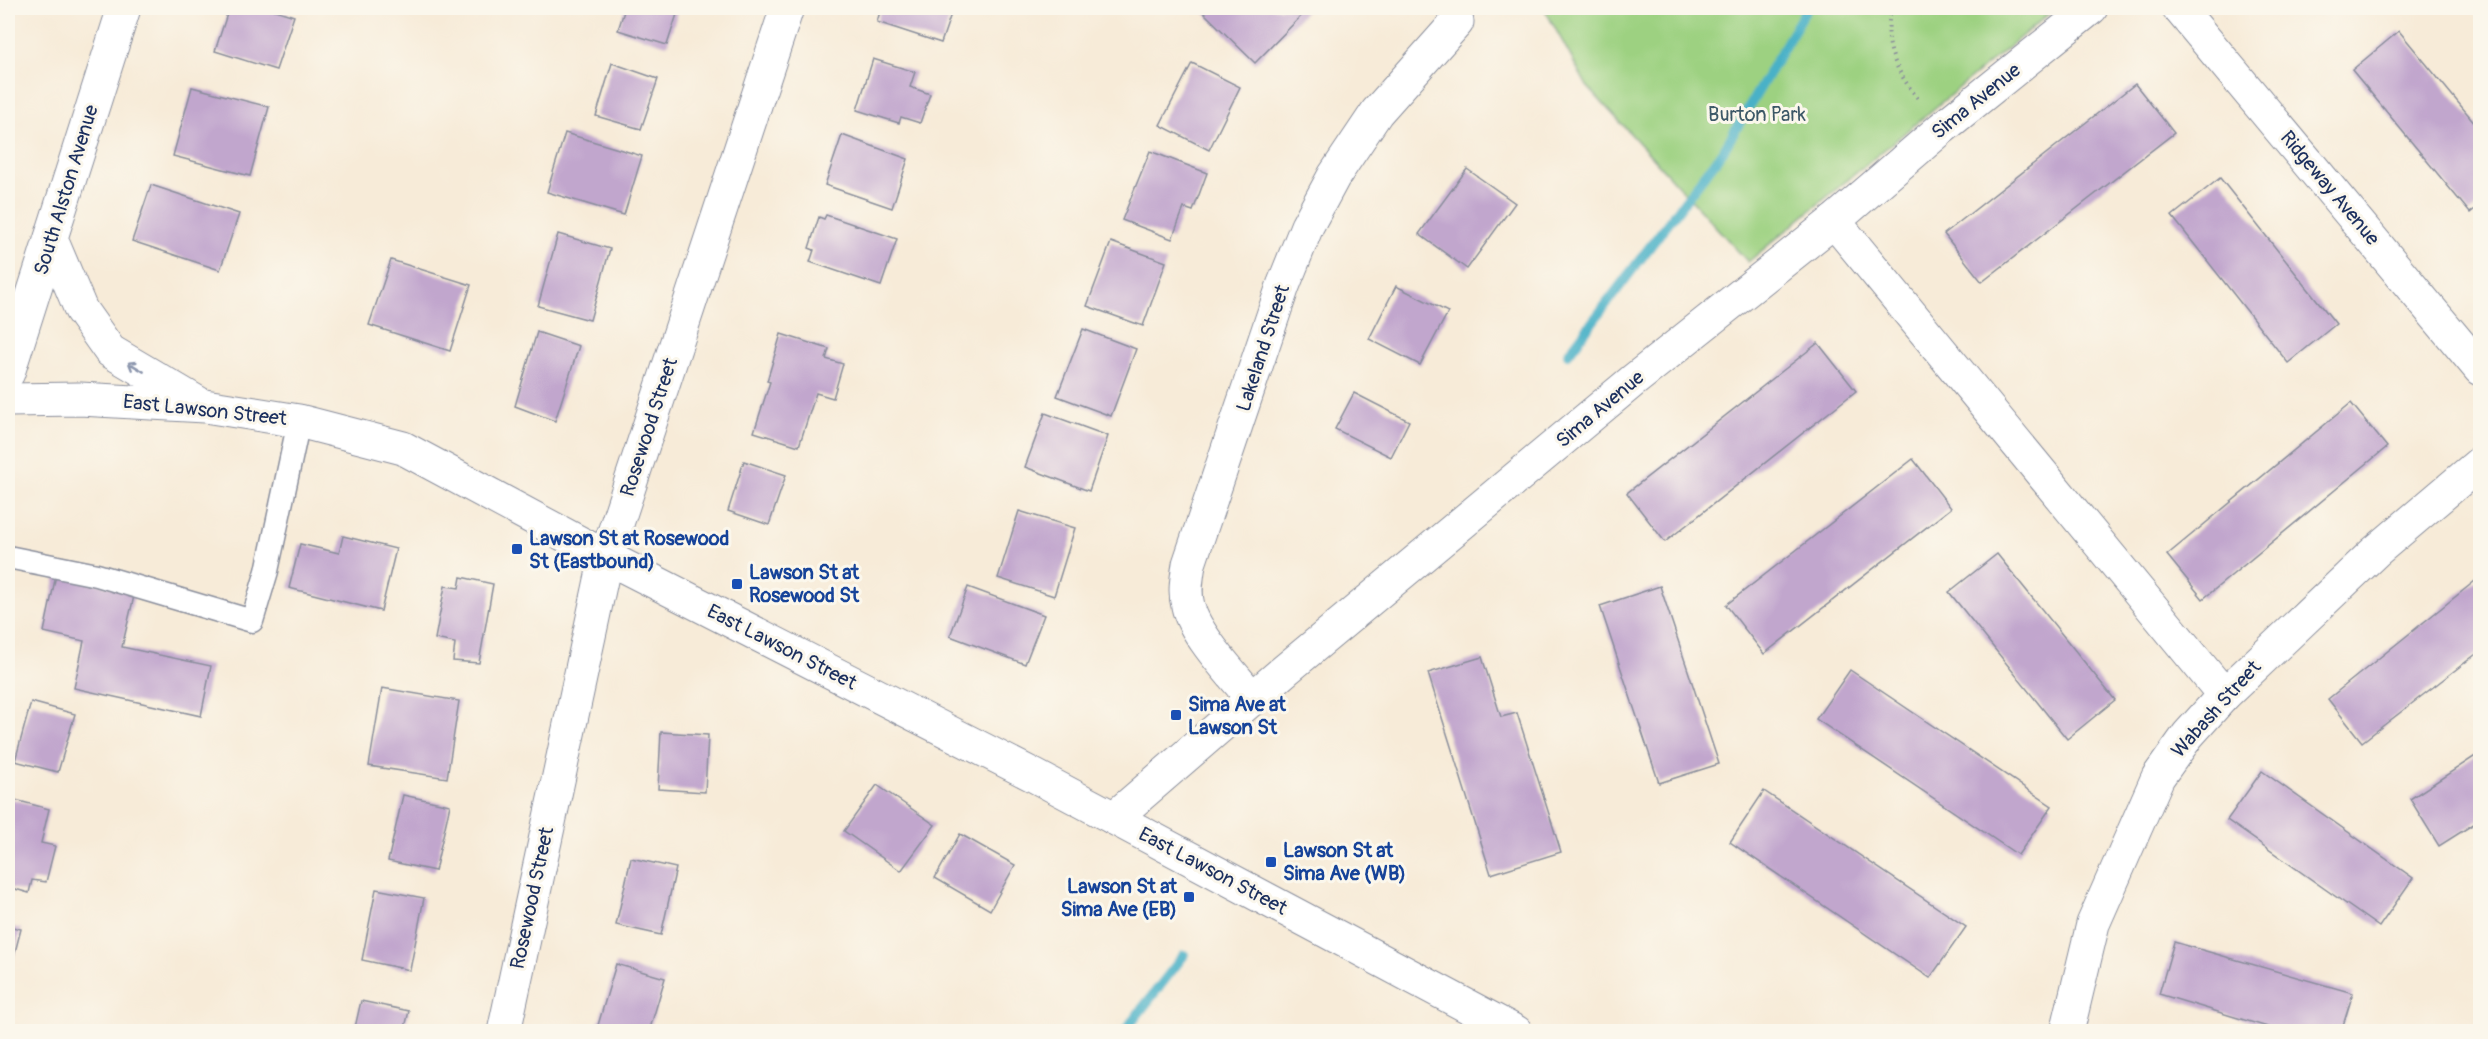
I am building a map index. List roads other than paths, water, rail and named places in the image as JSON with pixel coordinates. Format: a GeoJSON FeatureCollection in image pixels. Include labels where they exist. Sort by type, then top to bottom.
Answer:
{"type":"FeatureCollection","features":[{"type":"Feature","properties":{"kind":"street","name":"South Alston Avenue"},"geometry":{"type":"LineString","coordinates":[[8,373],[124,8]]}},
{"type":"Feature","properties":{"kind":"street","name":"Rosewood Street"},"geometry":{"type":"LineString","coordinates":[[504,1032],[606,557],[788,8]]}},
{"type":"Feature","properties":{"kind":"street","name":"Sima Avenue"},"geometry":{"type":"LineString","coordinates":[[1114,818],[1634,380],[1833,221],[1942,128],[2091,8]]}},
{"type":"Feature","properties":{"kind":"street","name":"Ridgeway Avenue"},"geometry":{"type":"LineString","coordinates":[[2179,8],[2481,369]]}},
{"type":"Feature","properties":{"kind":"street","name":"Lakeland Street"},"geometry":{"type":"LineString","coordinates":[[1253,699],[1198,628],[1188,608],[1185,584],[1190,564],[1283,286],[1307,226],[1334,176],[1377,112],[1457,22]]}},
{"type":"Feature","properties":{"kind":"street"},"geometry":{"type":"LineString","coordinates":[[1833,221],[2224,695]]}},
{"type":"Feature","properties":{"kind":"street"},"geometry":{"type":"LineString","coordinates":[[51,239],[81,309],[110,351],[205,406]]}},
{"type":"Feature","properties":{"kind":"street","name":"East Lawson Street"},"geometry":{"type":"LineString","coordinates":[[8,400],[80,399],[205,406],[299,421],[403,448],[606,557],[1114,818],[1516,1032]]}},
{"type":"Feature","properties":{"kind":"street","name":"Wabash Street"},"geometry":{"type":"LineString","coordinates":[[2067,1032],[2093,924],[2158,777],[2188,735],[2224,695],[2375,552],[2481,463]]}},
{"type":"Feature","properties":{"kind":"lane"},"geometry":{"type":"LineString","coordinates":[[8,557],[97,575],[252,621],[267,571],[299,421]]}},
{"type":"Feature","properties":{"kind":"waterway"},"geometry":{"type":"LineString","coordinates":[[1568,354],[1723,151],[1807,8]]}},
{"type":"Feature","properties":{"kind":"waterway"},"geometry":{"type":"LineString","coordinates":[[1124,1032],[1184,955]]}},
{"type":"Feature","properties":{"kind":"place","name":"Lawson St at Rosewood St (Eastbound)"},"geometry":{"type":"Point","coordinates":[517,549]}},
{"type":"Feature","properties":{"kind":"place","name":"Lawson St at Rosewood St"},"geometry":{"type":"Point","coordinates":[737,584]}},
{"type":"Feature","properties":{"kind":"place","name":"Sima Ave at Lawson St"},"geometry":{"type":"Point","coordinates":[1176,715]}},
{"type":"Feature","properties":{"kind":"place","name":"Lawson St at Sima Ave (WB)"},"geometry":{"type":"Point","coordinates":[1271,862]}},
{"type":"Feature","properties":{"kind":"place","name":"Lawson St at Sima Ave (EB)"},"geometry":{"type":"Point","coordinates":[1189,897]}},
{"type":"Feature","properties":{"kind":"park label","name":"Burton Park"},"geometry":{"type":"Point","coordinates":[1757,114]}}]}
